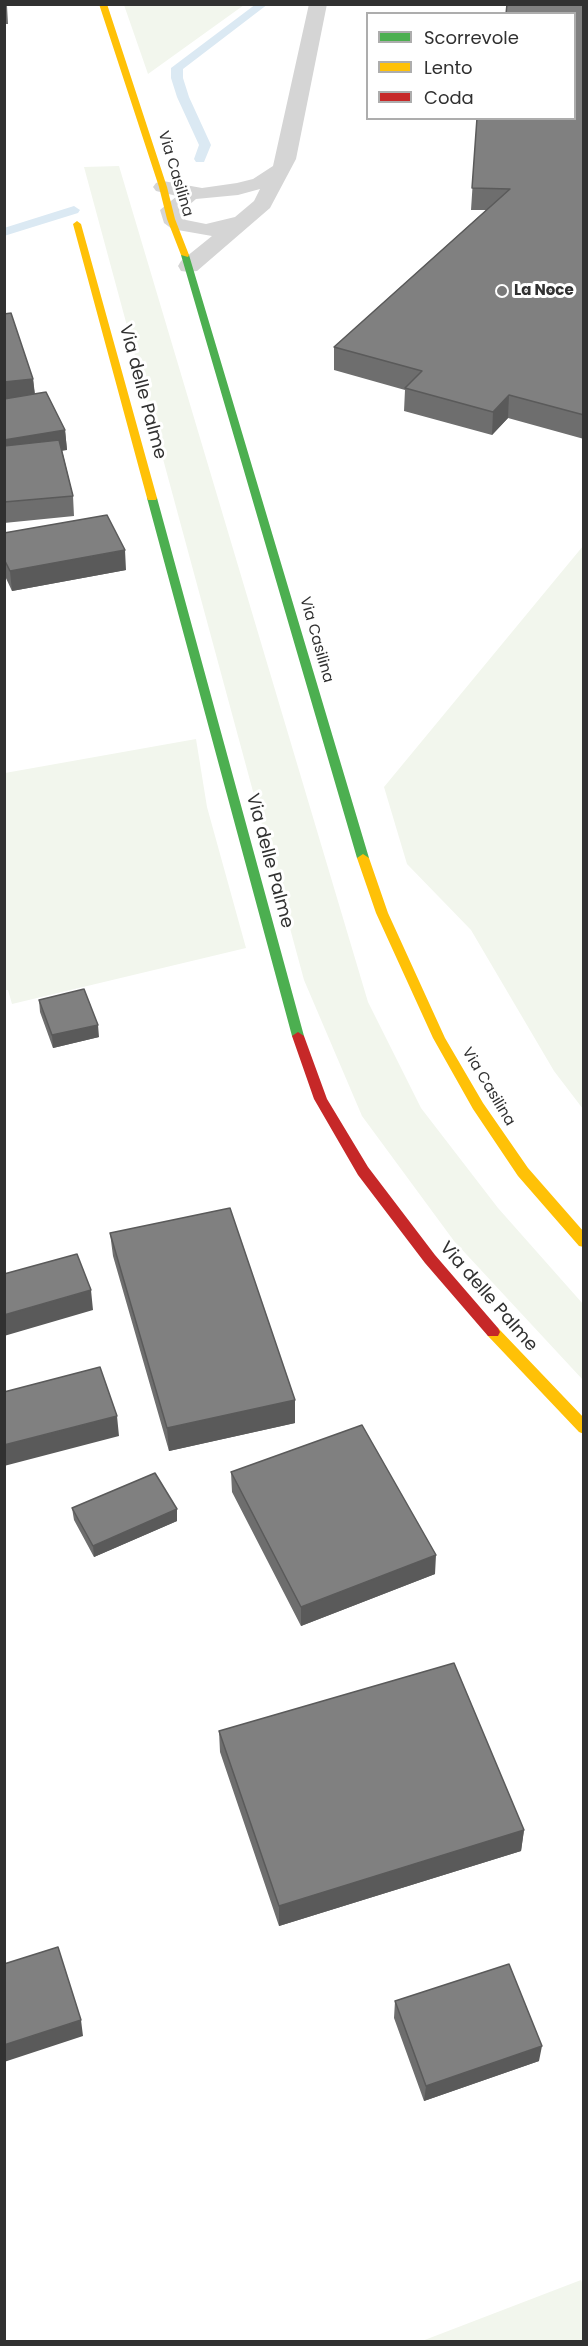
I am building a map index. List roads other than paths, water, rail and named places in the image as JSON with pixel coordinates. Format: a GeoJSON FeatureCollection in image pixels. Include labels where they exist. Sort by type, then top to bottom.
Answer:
{"type":"FeatureCollection","features":[{"type":"Feature","properties":{"kind":"main road","name":"Via Casilina"},"geometry":{"type":"LineString","coordinates":[[103,4],[163,187],[171,219],[189,266],[357,842],[382,913],[440,1038],[478,1106],[523,1172],[584,1242]]}},
{"type":"Feature","properties":{"kind":"main road","name":"Via delle Palme"},"geometry":{"type":"LineString","coordinates":[[77,224],[299,1038],[321,1099],[363,1171],[430,1259],[494,1333],[584,1428]]}},
{"type":"Feature","properties":{"kind":"street"},"geometry":{"type":"LineString","coordinates":[[189,266],[262,204],[286,159],[318,4]]}},
{"type":"Feature","properties":{"kind":"street"},"geometry":{"type":"LineString","coordinates":[[243,220],[233,226],[206,230],[179,225],[171,219],[170,210],[180,201],[202,194],[261,183],[281,169]]}},
{"type":"Feature","properties":{"kind":"street"},"geometry":{"type":"LineString","coordinates":[[163,187],[202,194]]}},
{"type":"Feature","properties":{"kind":"waterway"},"geometry":{"type":"LineString","coordinates":[[200,159],[205,145],[183,97],[177,78],[177,68],[263,4]]}},
{"type":"Feature","properties":{"kind":"waterway"},"geometry":{"type":"LineString","coordinates":[[4,232],[74,210]]}},
{"type":"Feature","properties":{"kind":"place","name":"La Noce"},"geometry":{"type":"Point","coordinates":[502,291]}}]}
